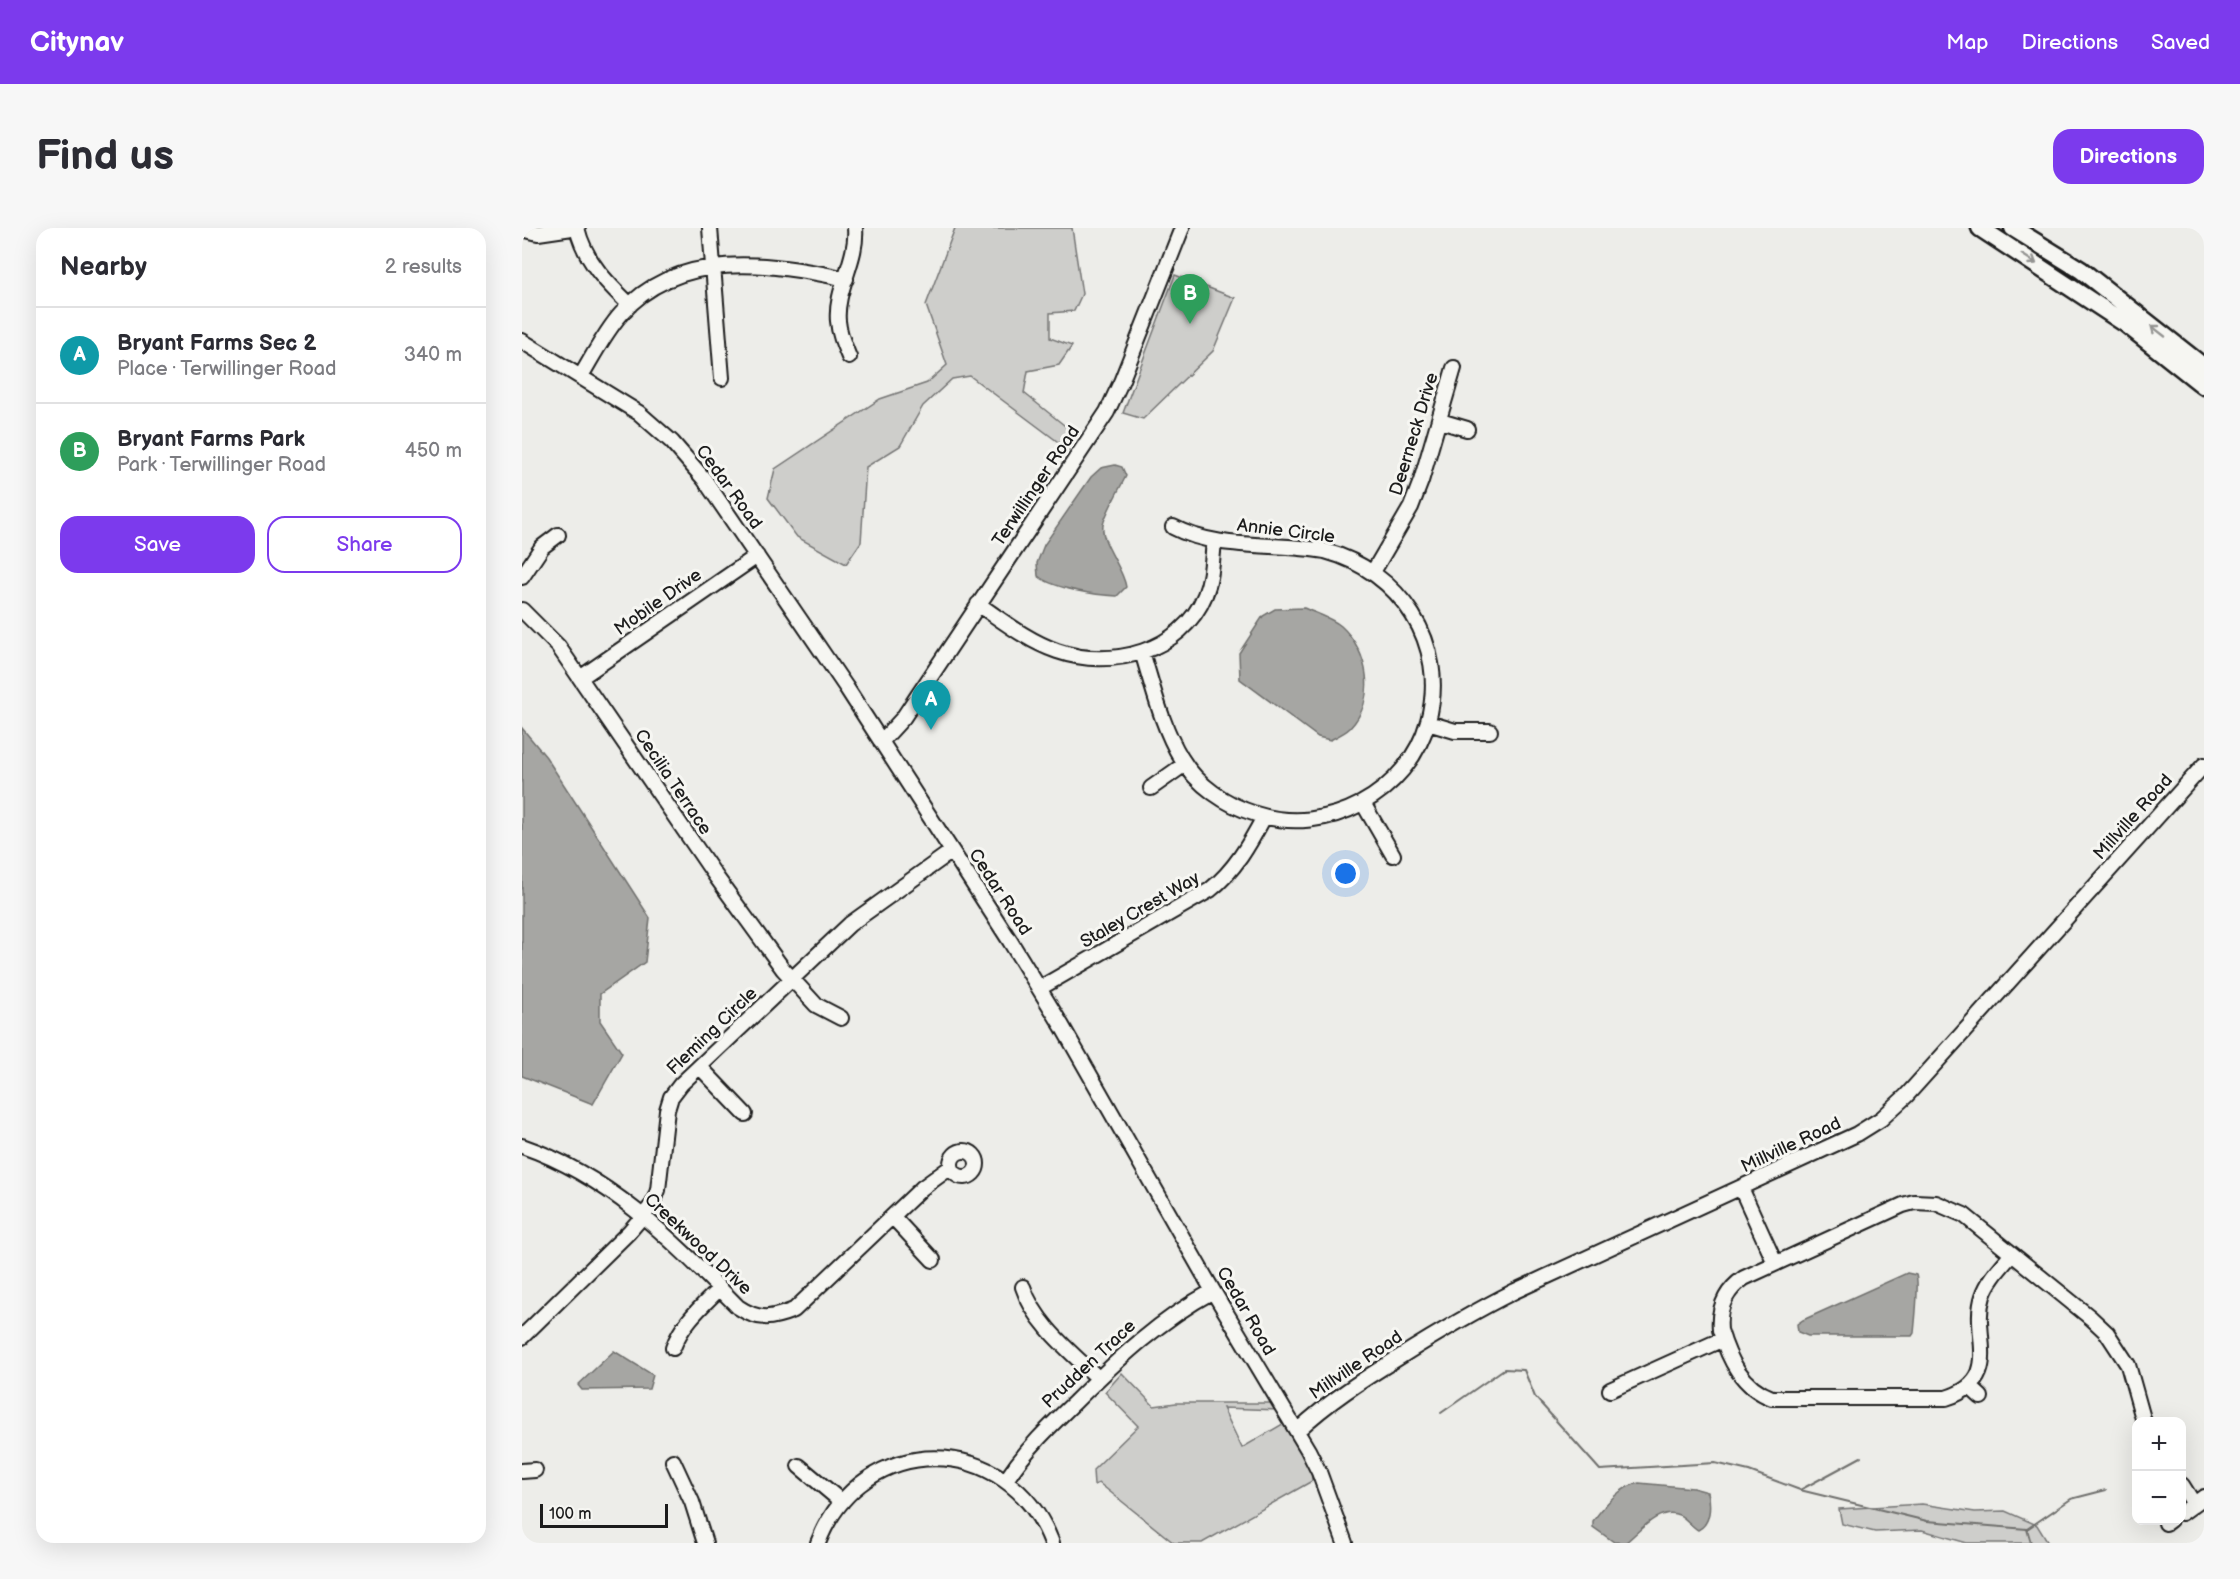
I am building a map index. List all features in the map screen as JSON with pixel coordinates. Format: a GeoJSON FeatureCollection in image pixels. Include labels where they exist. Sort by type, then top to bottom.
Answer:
{"type":"FeatureCollection","features":[{"type":"Feature","properties":{"kind":"main road"},"geometry":{"type":"LineString","coordinates":[[1980,228],[2127,324],[2204,386]]}},
{"type":"Feature","properties":{"kind":"main road"},"geometry":{"type":"LineString","coordinates":[[2013,228],[2081,270],[2204,367]]}},
{"type":"Feature","properties":{"kind":"street"},"geometry":{"type":"LineString","coordinates":[[522,229],[538,233],[572,228]]}},
{"type":"Feature","properties":{"kind":"street"},"geometry":{"type":"LineString","coordinates":[[576,228],[586,254],[594,267],[630,305]]}},
{"type":"Feature","properties":{"kind":"street"},"geometry":{"type":"LineString","coordinates":[[710,228],[722,378]]}},
{"type":"Feature","properties":{"kind":"street"},"geometry":{"type":"LineString","coordinates":[[849,357],[839,331],[838,320],[855,242],[855,228]]}},
{"type":"Feature","properties":{"kind":"street","name":"Terwillinger Road"},"geometry":{"type":"LineString","coordinates":[[881,742],[903,717],[1107,412],[1129,363],[1182,228]]}},
{"type":"Feature","properties":{"kind":"street"},"geometry":{"type":"LineString","coordinates":[[581,376],[612,326],[630,305],[646,291],[676,275],[714,267],[782,267],[846,279]]}},
{"type":"Feature","properties":{"kind":"street","name":"Cedar Road"},"geometry":{"type":"LineString","coordinates":[[522,342],[639,413],[672,442],[704,479],[757,556],[881,742],[1040,988],[1213,1291],[1297,1431],[1319,1472],[1344,1542]]}},
{"type":"Feature","properties":{"kind":"street","name":"Deerneck Drive"},"geometry":{"type":"LineString","coordinates":[[1373,572],[1410,507],[1421,481],[1454,369]]}},
{"type":"Feature","properties":{"kind":"street"},"geometry":{"type":"LineString","coordinates":[[1440,421],[1467,429]]}},
{"type":"Feature","properties":{"kind":"street","name":"Annie Circle"},"geometry":{"type":"LineString","coordinates":[[1142,652],[1165,724],[1185,764],[1196,778],[1221,798],[1248,812],[1264,817],[1297,821],[1324,818],[1364,803],[1394,779],[1413,754],[1428,723],[1433,685],[1428,649],[1423,635],[1416,618],[1404,601],[1391,586],[1373,572],[1341,555],[1325,551],[1214,541],[1191,537],[1173,527]]}},
{"type":"Feature","properties":{"kind":"street"},"geometry":{"type":"LineString","coordinates":[[522,577],[542,547],[558,535]]}},
{"type":"Feature","properties":{"kind":"street"},"geometry":{"type":"LineString","coordinates":[[978,604],[1038,643],[1066,654],[1101,658],[1121,657],[1142,652],[1173,637],[1200,607],[1211,573],[1214,541]]}},
{"type":"Feature","properties":{"kind":"street","name":"Mobile Drive"},"geometry":{"type":"LineString","coordinates":[[580,678],[757,556]]}},
{"type":"Feature","properties":{"kind":"street","name":"Cecilia Terrace"},"geometry":{"type":"LineString","coordinates":[[522,609],[550,636],[717,878],[791,979],[816,1005],[841,1018]]}},
{"type":"Feature","properties":{"kind":"street"},"geometry":{"type":"LineString","coordinates":[[1428,723],[1455,731],[1490,731]]}},
{"type":"Feature","properties":{"kind":"street"},"geometry":{"type":"LineString","coordinates":[[1151,788],[1185,764]]}},
{"type":"Feature","properties":{"kind":"street","name":"Millville Road"},"geometry":{"type":"LineString","coordinates":[[1297,1431],[1321,1408],[1344,1392],[1472,1313],[1515,1291],[1857,1134],[1888,1114],[2204,765]]}},
{"type":"Feature","properties":{"kind":"street"},"geometry":{"type":"LineString","coordinates":[[1364,803],[1393,855]]}},
{"type":"Feature","properties":{"kind":"street","name":"Staley Crest Way"},"geometry":{"type":"LineString","coordinates":[[1040,988],[1210,890],[1231,872],[1247,849],[1264,817]]}},
{"type":"Feature","properties":{"kind":"street","name":"Fleming Circle"},"geometry":{"type":"LineString","coordinates":[[522,1337],[628,1232],[652,1204],[658,1190],[667,1110],[671,1097],[681,1084],[850,924],[952,851]]}},
{"type":"Feature","properties":{"kind":"street"},"geometry":{"type":"LineString","coordinates":[[700,1066],[745,1114]]}},
{"type":"Feature","properties":{"kind":"street","name":"Creekwood Drive"},"geometry":{"type":"LineString","coordinates":[[522,1146],[572,1168],[614,1194],[670,1239],[738,1307],[751,1315],[766,1318],[780,1316],[794,1310],[922,1188],[951,1167]]}},
{"type":"Feature","properties":{"kind":"street"},"geometry":{"type":"LineString","coordinates":[[1741,1188],[1775,1263]]}},
{"type":"Feature","properties":{"kind":"street"},"geometry":{"type":"LineString","coordinates":[[2012,1254],[1983,1295],[1979,1372],[1969,1386],[1955,1395],[1936,1400],[1772,1398],[1751,1387],[1743,1379],[1720,1330],[1723,1301],[1728,1292],[1744,1278],[1889,1210],[1903,1205],[1936,1203],[1956,1210],[2012,1254],[2107,1333],[2128,1365],[2143,1417]]}},
{"type":"Feature","properties":{"kind":"street"},"geometry":{"type":"LineString","coordinates":[[893,1217],[933,1260]]}},
{"type":"Feature","properties":{"kind":"street"},"geometry":{"type":"LineString","coordinates":[[1023,1287],[1028,1303],[1060,1341],[1098,1378]]}},
{"type":"Feature","properties":{"kind":"street"},"geometry":{"type":"LineString","coordinates":[[673,1348],[678,1333],[687,1321],[720,1288]]}},
{"type":"Feature","properties":{"kind":"street","name":"Prudden Trace"},"geometry":{"type":"LineString","coordinates":[[1006,1480],[1024,1453],[1098,1378],[1162,1322],[1213,1291]]}},
{"type":"Feature","properties":{"kind":"street"},"geometry":{"type":"LineString","coordinates":[[1610,1390],[1723,1339]]}},
{"type":"Feature","properties":{"kind":"street"},"geometry":{"type":"LineString","coordinates":[[1969,1386],[1981,1397]]}},
{"type":"Feature","properties":{"kind":"street"},"geometry":{"type":"LineString","coordinates":[[818,1543],[831,1516],[850,1492],[878,1472],[912,1460],[946,1459],[985,1468],[1006,1480],[1036,1510],[1052,1543]]}},
{"type":"Feature","properties":{"kind":"street"},"geometry":{"type":"LineString","coordinates":[[673,1461],[692,1502],[705,1543]]}},
{"type":"Feature","properties":{"kind":"street"},"geometry":{"type":"LineString","coordinates":[[799,1467],[842,1502]]}},
{"type":"Feature","properties":{"kind":"street"},"geometry":{"type":"LineString","coordinates":[[2186,1489],[2199,1500],[2186,1509]]}},
{"type":"Feature","properties":{"kind":"shaded area"},"geometry":{"type":"Polygon","coordinates":[[[955,228],[1072,228],[1082,294],[1074,311],[1050,313],[1050,338],[1072,346],[1059,365],[1028,371],[1024,393],[1069,429],[1069,450],[970,376],[952,379],[923,406],[900,446],[866,467],[861,542],[846,564],[797,537],[768,498],[775,469],[880,399],[927,383],[947,365],[926,305],[955,228]]]}},
{"type":"Feature","properties":{"kind":"shaded area"},"geometry":{"type":"Polygon","coordinates":[[[1175,275],[1235,298],[1213,351],[1143,419],[1123,413],[1175,275]]]}},
{"type":"Feature","properties":{"kind":"shaded area"},"geometry":{"type":"Polygon","coordinates":[[[1115,465],[1122,467],[1126,476],[1107,514],[1103,532],[1126,587],[1117,596],[1064,588],[1045,581],[1038,576],[1037,563],[1044,545],[1091,477],[1101,468],[1115,465]]]}},
{"type":"Feature","properties":{"kind":"shaded area"},"geometry":{"type":"Polygon","coordinates":[[[1304,608],[1337,623],[1351,636],[1363,662],[1366,676],[1364,704],[1359,717],[1348,730],[1330,740],[1318,737],[1240,679],[1239,653],[1263,616],[1275,609],[1304,608]]]}},
{"type":"Feature","properties":{"kind":"shaded area"},"geometry":{"type":"Polygon","coordinates":[[[522,728],[546,757],[650,918],[645,962],[600,994],[600,1021],[622,1053],[593,1104],[522,1076],[522,728]]]}},
{"type":"Feature","properties":{"kind":"shaded area"},"geometry":{"type":"Polygon","coordinates":[[[1907,1273],[1916,1275],[1917,1279],[1912,1336],[1808,1336],[1798,1332],[1797,1324],[1803,1320],[1907,1273]]]}},
{"type":"Feature","properties":{"kind":"shaded area"},"geometry":{"type":"Polygon","coordinates":[[[614,1351],[653,1375],[649,1389],[582,1390],[578,1385],[614,1351]]]}},
{"type":"Feature","properties":{"kind":"shaded area"},"geometry":{"type":"Polygon","coordinates":[[[1122,1373],[1154,1406],[1176,1403],[1276,1403],[1280,1410],[1223,1408],[1242,1448],[1286,1422],[1311,1469],[1312,1481],[1202,1543],[1174,1543],[1099,1483],[1094,1485],[1093,1470],[1138,1426],[1105,1392],[1122,1373]]]}},
{"type":"Feature","properties":{"kind":"shaded area"},"geometry":{"type":"Polygon","coordinates":[[[1639,1483],[1693,1488],[1708,1492],[1710,1508],[1708,1519],[1698,1530],[1679,1515],[1664,1514],[1649,1522],[1625,1543],[1614,1542],[1593,1527],[1593,1521],[1602,1509],[1625,1488],[1639,1483]]]}},
{"type":"Feature","properties":{"kind":"shaded area"},"geometry":{"type":"Polygon","coordinates":[[[1922,1504],[1975,1512],[2005,1511],[2037,1525],[2048,1543],[1967,1543],[1922,1530],[1875,1532],[1842,1524],[1839,1509],[1922,1504]]]}},
{"type":"Feature","properties":{"kind":"waterway"},"geometry":{"type":"LineString","coordinates":[[1441,1413],[1504,1369],[1524,1370],[1535,1397],[1600,1470],[1715,1463],[1749,1471],[1800,1490],[1927,1521],[2027,1529],[2071,1499],[2106,1490]]}},
{"type":"Feature","properties":{"kind":"waterway"},"geometry":{"type":"LineString","coordinates":[[1800,1490],[1861,1457]]}},
{"type":"Feature","properties":{"kind":"waterway"},"geometry":{"type":"LineString","coordinates":[[2027,1529],[2031,1543]]}},
{"type":"Feature","properties":{"kind":"place","name":"Bryant Farms Park"},"geometry":{"type":"Point","coordinates":[1190,324]}},
{"type":"Feature","properties":{"kind":"place","name":"Bryant Farms Sec 2"},"geometry":{"type":"Point","coordinates":[931,730]}}]}
